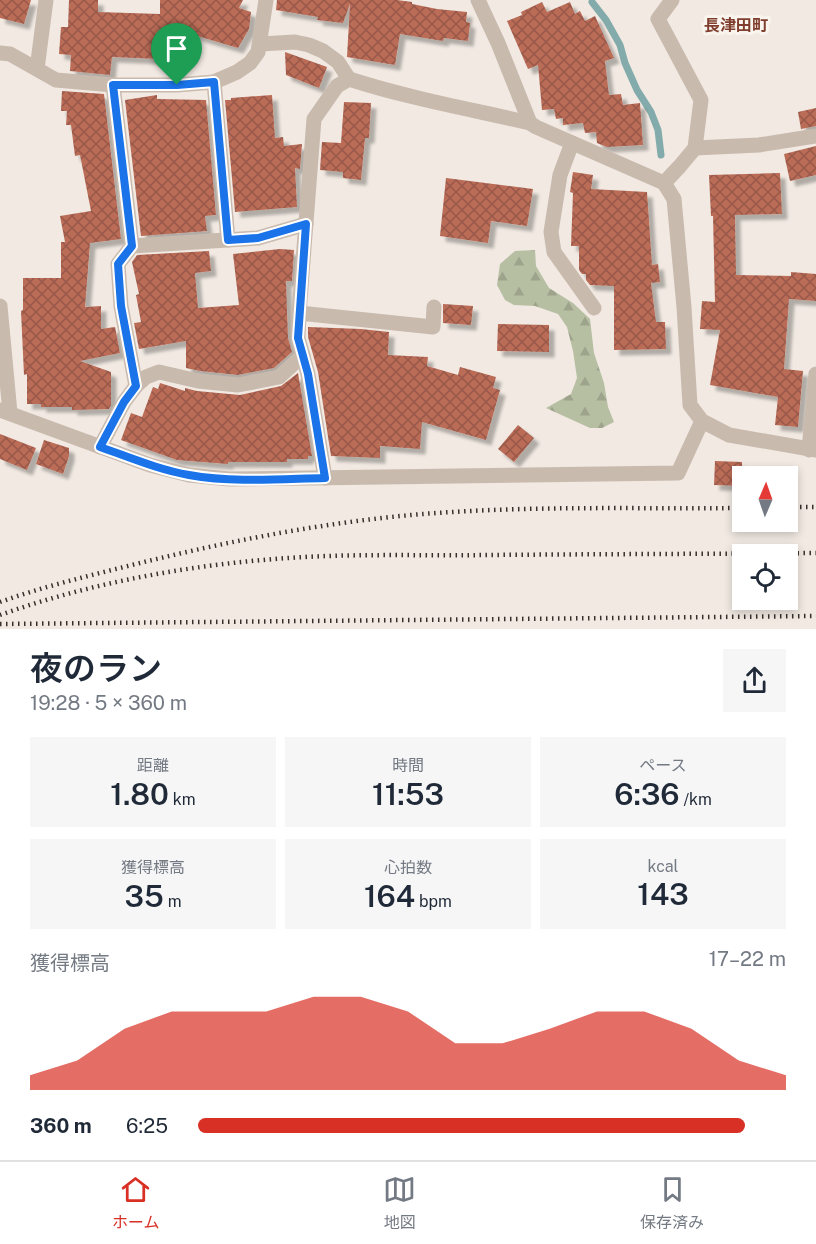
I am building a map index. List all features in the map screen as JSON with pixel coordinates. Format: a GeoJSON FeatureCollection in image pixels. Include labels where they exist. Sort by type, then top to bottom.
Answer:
{"type":"FeatureCollection","features":[{"type":"Feature","properties":{"kind":"street"},"geometry":{"type":"LineString","coordinates":[[37,69],[46,0]]}},
{"type":"Feature","properties":{"kind":"street"},"geometry":{"type":"LineString","coordinates":[[0,53],[10,54],[56,80],[113,85],[177,85],[214,82],[237,72],[250,63],[258,52],[266,0]]}},
{"type":"Feature","properties":{"kind":"street"},"geometry":{"type":"LineString","coordinates":[[478,0],[498,42],[530,123]]}},
{"type":"Feature","properties":{"kind":"street"},"geometry":{"type":"LineString","coordinates":[[664,183],[695,148],[701,100],[658,19],[672,0]]}},
{"type":"Feature","properties":{"kind":"street"},"geometry":{"type":"LineString","coordinates":[[260,44],[295,42],[309,45],[323,51],[338,62],[349,79],[427,101],[530,123],[536,128],[664,183],[674,199],[690,405],[702,421],[729,435],[812,450],[816,374]]}},
{"type":"Feature","properties":{"kind":"street"},"geometry":{"type":"LineString","coordinates":[[325,478],[298,338],[299,313],[314,119],[337,86],[349,79]]}},
{"type":"Feature","properties":{"kind":"street"},"geometry":{"type":"LineString","coordinates":[[214,82],[228,240]]}},
{"type":"Feature","properties":{"kind":"street"},"geometry":{"type":"LineString","coordinates":[[113,85],[132,246],[118,264],[121,306],[136,386]]}},
{"type":"Feature","properties":{"kind":"street"},"geometry":{"type":"LineString","coordinates":[[695,148],[759,145],[816,136]]}},
{"type":"Feature","properties":{"kind":"street"},"geometry":{"type":"LineString","coordinates":[[572,143],[560,175],[551,232],[554,252],[594,308]]}},
{"type":"Feature","properties":{"kind":"street"},"geometry":{"type":"LineString","coordinates":[[132,246],[258,238],[306,224]]}},
{"type":"Feature","properties":{"kind":"street"},"geometry":{"type":"LineString","coordinates":[[0,306],[5,411],[150,465],[189,475],[229,479],[678,473],[702,421]]}},
{"type":"Feature","properties":{"kind":"street"},"geometry":{"type":"LineString","coordinates":[[299,313],[433,327],[434,308]]}},
{"type":"Feature","properties":{"kind":"street"},"geometry":{"type":"LineString","coordinates":[[100,447],[124,402],[146,377],[159,372],[198,381],[238,385],[279,377],[303,355]]}},
{"type":"Feature","properties":{"kind":"green space"},"geometry":{"type":"Polygon","coordinates":[[[535,250],[536,266],[549,288],[573,303],[590,319],[594,353],[614,422],[602,428],[590,428],[546,408],[571,394],[577,378],[567,327],[558,314],[535,306],[514,305],[505,300],[497,285],[500,264],[515,251],[535,250]]]}},
{"type":"Feature","properties":{"kind":"building"},"geometry":{"type":"Polygon","coordinates":[[[0,0],[31,0],[24,24],[0,18],[0,0]]]}},
{"type":"Feature","properties":{"kind":"building"},"geometry":{"type":"Polygon","coordinates":[[[69,0],[98,0],[98,12],[160,14],[160,0],[243,0],[239,8],[251,12],[249,29],[238,48],[184,32],[183,60],[112,57],[110,75],[70,71],[71,55],[59,54],[61,27],[68,27],[69,0]]]}},
{"type":"Feature","properties":{"kind":"building"},"geometry":{"type":"Polygon","coordinates":[[[277,0],[397,0],[437,9],[467,12],[466,22],[470,23],[468,41],[444,38],[443,41],[400,34],[395,65],[347,57],[350,4],[343,23],[317,20],[318,17],[276,10],[277,0]]]}},
{"type":"Feature","properties":{"kind":"building"},"geometry":{"type":"Polygon","coordinates":[[[542,2],[547,12],[570,2],[575,14],[580,11],[585,21],[595,16],[614,58],[605,61],[609,95],[621,94],[623,105],[640,103],[643,145],[607,147],[597,143],[596,132],[585,133],[583,123],[563,125],[563,118],[556,119],[554,109],[542,110],[538,65],[528,69],[507,21],[522,15],[521,12],[542,2]]]}},
{"type":"Feature","properties":{"kind":"building"},"geometry":{"type":"Polygon","coordinates":[[[285,52],[327,67],[319,88],[286,75],[285,52]]]}},
{"type":"Feature","properties":{"kind":"building"},"geometry":{"type":"Polygon","coordinates":[[[62,91],[104,94],[121,239],[90,243],[85,307],[101,306],[101,329],[115,327],[120,353],[80,361],[111,372],[109,409],[72,410],[72,407],[41,407],[41,404],[27,404],[27,374],[24,375],[21,311],[23,310],[23,278],[61,278],[61,242],[65,242],[60,216],[91,211],[80,155],[75,156],[71,125],[66,125],[67,111],[61,111],[62,91]]]}},
{"type":"Feature","properties":{"kind":"building"},"geometry":{"type":"Polygon","coordinates":[[[157,95],[157,99],[206,100],[216,215],[205,216],[207,231],[141,236],[125,100],[157,95]]]}},
{"type":"Feature","properties":{"kind":"building"},"geometry":{"type":"Polygon","coordinates":[[[272,95],[275,138],[283,137],[284,146],[302,144],[300,169],[295,168],[297,207],[235,212],[225,100],[272,95]]]}},
{"type":"Feature","properties":{"kind":"building"},"geometry":{"type":"Polygon","coordinates":[[[344,102],[371,103],[369,138],[365,138],[361,180],[343,178],[343,172],[320,170],[322,142],[341,143],[344,102]]]}},
{"type":"Feature","properties":{"kind":"building"},"geometry":{"type":"Polygon","coordinates":[[[816,108],[816,126],[801,129],[798,112],[816,108]]]}},
{"type":"Feature","properties":{"kind":"building"},"geometry":{"type":"Polygon","coordinates":[[[816,146],[816,175],[790,181],[784,154],[816,146]]]}},
{"type":"Feature","properties":{"kind":"building"},"geometry":{"type":"Polygon","coordinates":[[[573,172],[593,175],[591,189],[647,192],[652,265],[658,264],[660,282],[651,283],[656,322],[665,322],[666,349],[614,350],[614,286],[590,285],[586,280],[586,274],[582,274],[579,270],[579,246],[571,246],[573,193],[570,192],[573,172]]]}},
{"type":"Feature","properties":{"kind":"building"},"geometry":{"type":"Polygon","coordinates":[[[780,173],[782,214],[735,215],[736,275],[791,276],[791,272],[816,274],[816,301],[789,299],[784,369],[803,371],[798,427],[775,425],[778,397],[710,385],[720,330],[700,329],[702,301],[715,302],[713,216],[711,216],[709,175],[780,173]]]}},
{"type":"Feature","properties":{"kind":"building"},"geometry":{"type":"Polygon","coordinates":[[[446,178],[533,189],[527,226],[491,221],[488,243],[440,236],[446,178]]]}},
{"type":"Feature","properties":{"kind":"building"},"geometry":{"type":"Polygon","coordinates":[[[280,249],[294,250],[292,281],[286,281],[288,338],[292,352],[274,368],[238,375],[186,368],[186,341],[139,349],[134,323],[141,322],[136,295],[139,294],[132,262],[137,255],[209,251],[211,271],[195,273],[198,308],[239,305],[233,254],[280,249]]]}},
{"type":"Feature","properties":{"kind":"building"},"geometry":{"type":"Polygon","coordinates":[[[443,304],[473,306],[471,325],[443,323],[443,304]]]}},
{"type":"Feature","properties":{"kind":"building"},"geometry":{"type":"Polygon","coordinates":[[[498,324],[549,325],[549,352],[497,351],[498,324]]]}},
{"type":"Feature","properties":{"kind":"building"},"geometry":{"type":"Polygon","coordinates":[[[308,327],[389,332],[388,355],[428,357],[427,366],[458,375],[460,367],[496,377],[493,388],[500,390],[486,440],[422,422],[420,449],[380,446],[380,458],[331,456],[318,372],[308,337],[308,327]]]}},
{"type":"Feature","properties":{"kind":"building"},"geometry":{"type":"Polygon","coordinates":[[[298,373],[312,456],[308,456],[308,459],[287,459],[287,462],[228,462],[228,464],[177,460],[121,440],[131,413],[142,417],[153,387],[158,389],[160,383],[185,391],[185,388],[240,395],[281,386],[298,373]]]}},
{"type":"Feature","properties":{"kind":"building"},"geometry":{"type":"Polygon","coordinates":[[[518,425],[534,438],[514,462],[498,449],[518,425]]]}},
{"type":"Feature","properties":{"kind":"building"},"geometry":{"type":"Polygon","coordinates":[[[0,434],[36,448],[27,470],[0,459],[0,434]]]}},
{"type":"Feature","properties":{"kind":"building"},"geometry":{"type":"Polygon","coordinates":[[[44,440],[69,448],[63,474],[36,464],[44,440]]]}},
{"type":"Feature","properties":{"kind":"building"},"geometry":{"type":"Polygon","coordinates":[[[715,461],[742,462],[742,466],[732,466],[732,486],[714,485],[715,461]]]}},
{"type":"Feature","properties":{"kind":"waterway"},"geometry":{"type":"LineString","coordinates":[[592,2],[606,20],[620,45],[637,90],[651,112],[658,130],[661,155]]}},
{"type":"Feature","properties":{"kind":"railway"},"geometry":{"type":"LineString","coordinates":[[798,507],[816,507]]}},
{"type":"Feature","properties":{"kind":"railway"},"geometry":{"type":"LineString","coordinates":[[0,602],[69,581],[178,554],[256,537],[334,524],[413,515],[525,509],[732,508]]}},
{"type":"Feature","properties":{"kind":"railway"},"geometry":{"type":"LineString","coordinates":[[0,615],[67,594],[136,578],[205,566],[275,559],[355,555],[816,553]]}},
{"type":"Feature","properties":{"kind":"railway"},"geometry":{"type":"LineString","coordinates":[[0,624],[816,616]]}},
{"type":"Feature","properties":{"kind":"district","name":"長津田町"},"geometry":{"type":"Point","coordinates":[736,25]}},
{"type":"Feature","properties":{"kind":"route"},"geometry":{"type":"LineString","coordinates":[[214,82],[228,240],[258,238],[306,224],[298,338],[308,374],[325,478],[229,479],[189,475],[150,465],[100,447],[124,402],[136,386],[121,306],[118,264],[132,246],[113,85],[177,85],[214,82]]}}]}
